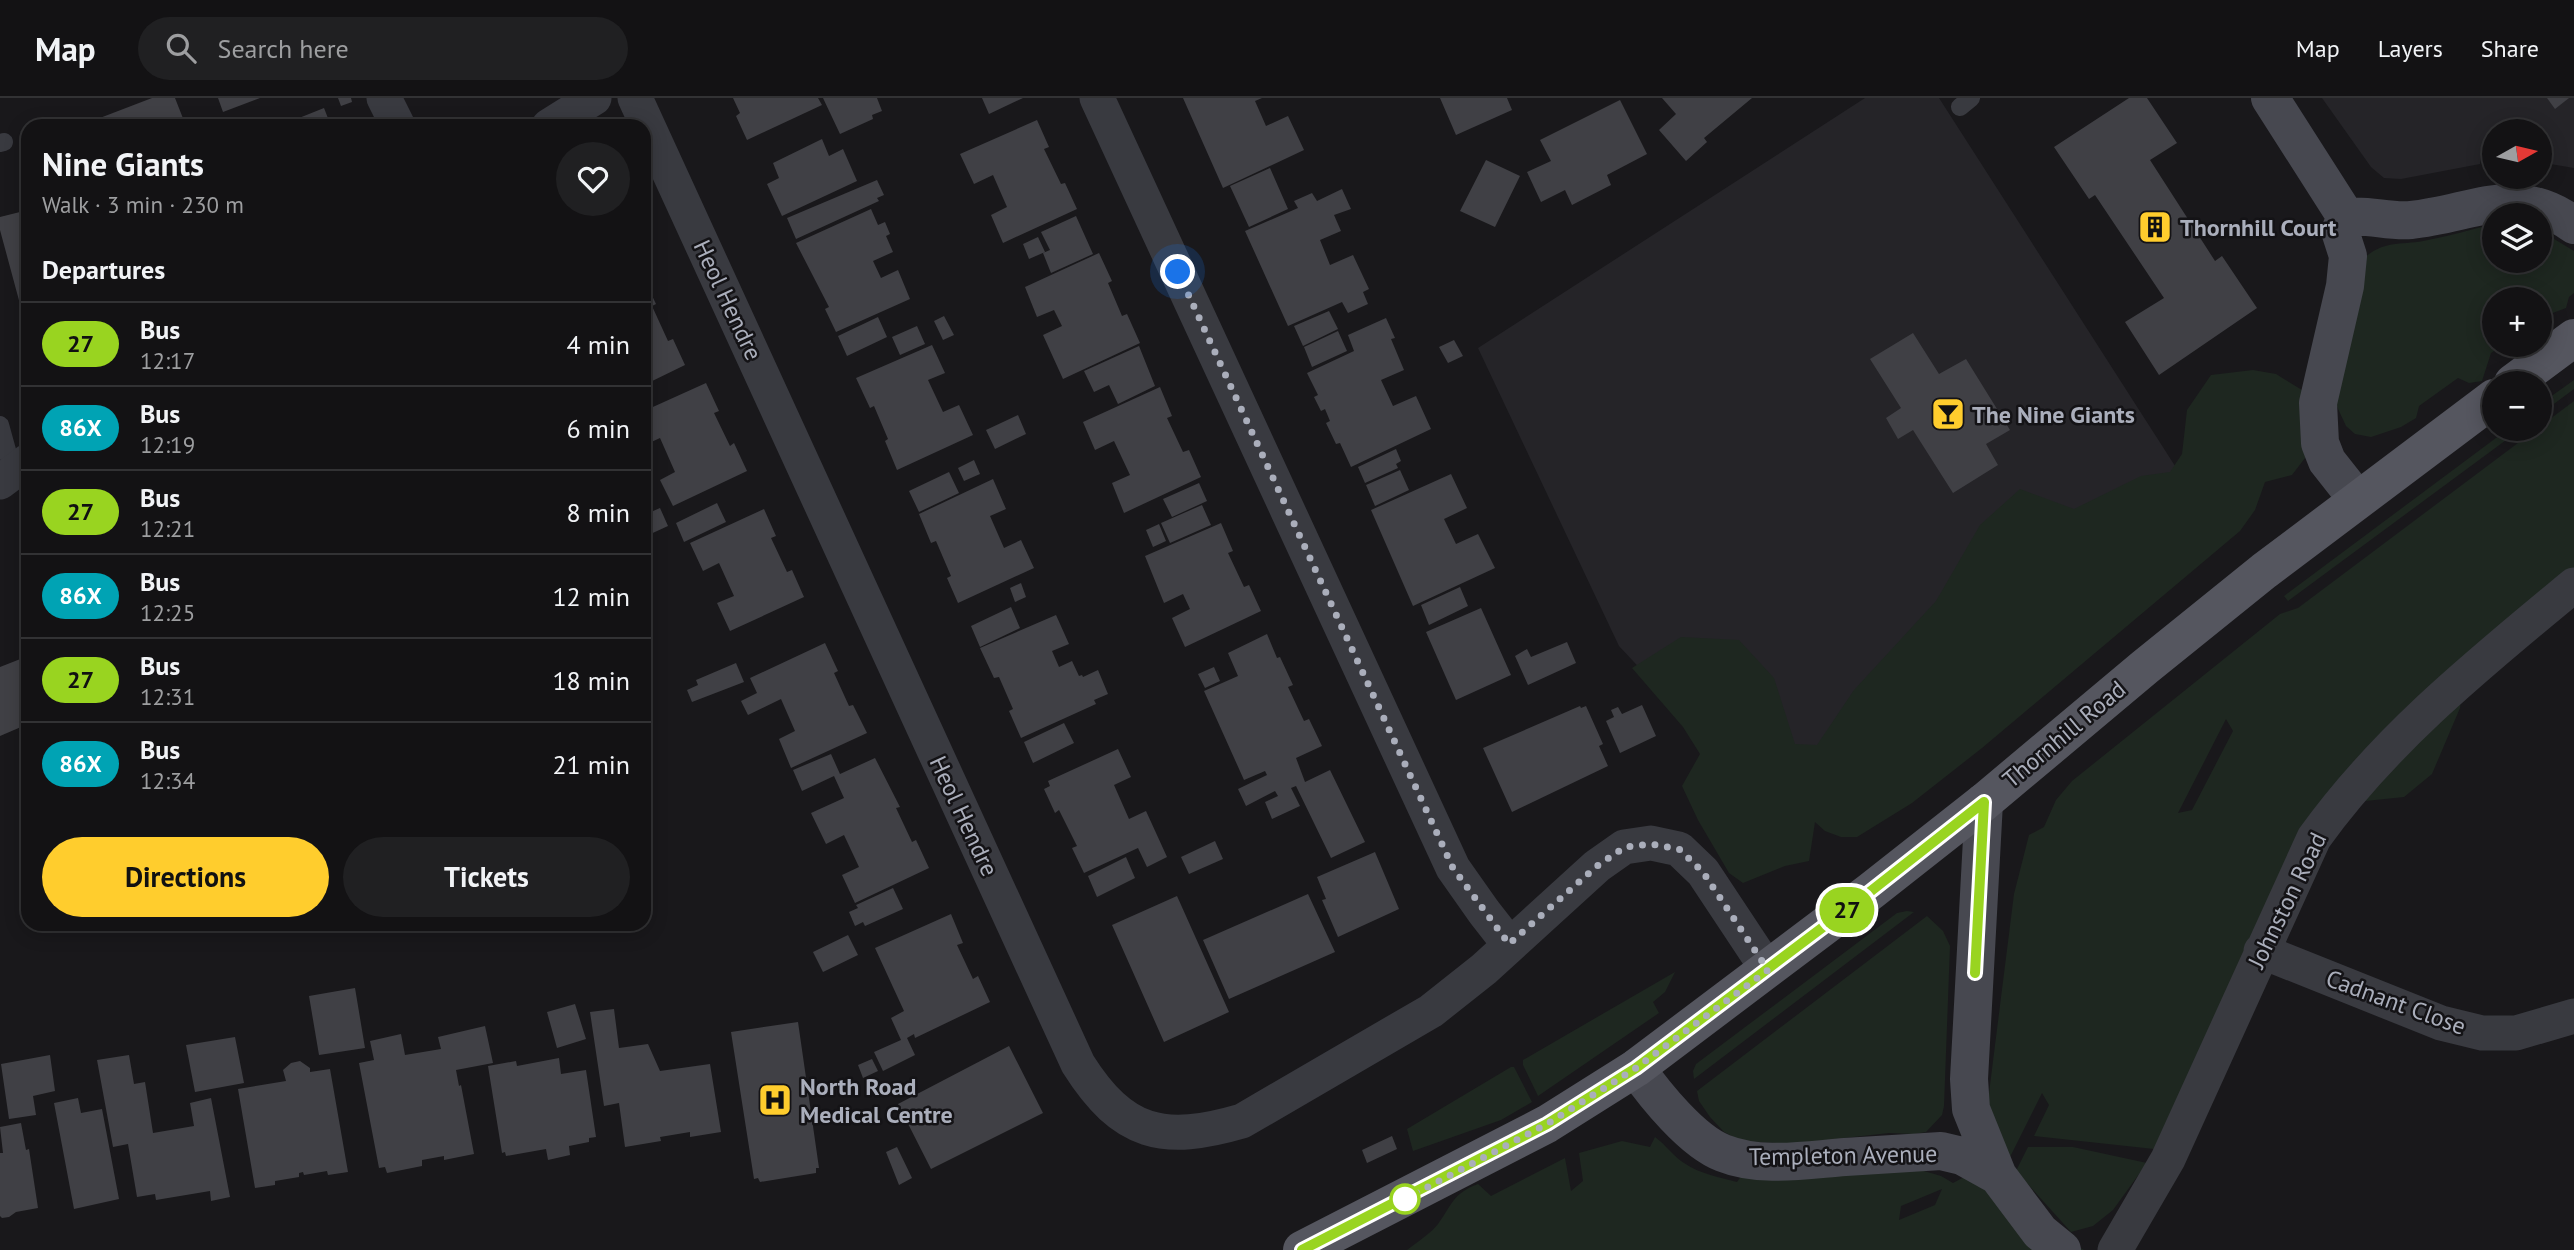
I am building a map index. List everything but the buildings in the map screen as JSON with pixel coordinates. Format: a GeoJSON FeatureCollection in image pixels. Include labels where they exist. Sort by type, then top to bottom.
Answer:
{"type":"FeatureCollection","features":[{"type":"Feature","properties":{"kind":"main road"},"geometry":{"type":"LineString","coordinates":[[2529,371],[2574,338]]}},
{"type":"Feature","properties":{"kind":"main road","name":"Thornhill Road"},"geometry":{"type":"LineString","coordinates":[[1302,1250],[1547,1124],[1636,1068],[1768,970],[1984,802],[2144,667],[2357,499],[2482,407]]}},
{"type":"Feature","properties":{"kind":"street"},"geometry":{"type":"LineString","coordinates":[[384,98],[394,119]]}},
{"type":"Feature","properties":{"kind":"street"},"geometry":{"type":"LineString","coordinates":[[560,119],[594,98]]}},
{"type":"Feature","properties":{"kind":"street","name":"Heol Hendre"},"geometry":{"type":"LineString","coordinates":[[635,98],[645,119]]}},
{"type":"Feature","properties":{"kind":"street"},"geometry":{"type":"LineString","coordinates":[[1097,98],[1453,868],[1509,944]]}},
{"type":"Feature","properties":{"kind":"street"},"geometry":{"type":"LineString","coordinates":[[2270,98],[2346,217]]}},
{"type":"Feature","properties":{"kind":"street","name":"Heol Hendre"},"geometry":{"type":"LineString","coordinates":[[651,133],[1078,1064],[1095,1092],[1115,1112],[1136,1125],[1174,1132],[1208,1131],[1242,1121],[1431,1011],[1484,969],[1597,866],[1625,847],[1651,844],[1679,849],[1703,872],[1768,970]]}},
{"type":"Feature","properties":{"kind":"street"},"geometry":{"type":"LineString","coordinates":[[2346,217],[2364,215],[2386,220],[2412,220],[2507,201],[2529,203],[2574,225]]}},
{"type":"Feature","properties":{"kind":"street"},"geometry":{"type":"LineString","coordinates":[[2346,217],[2340,231],[2348,256],[2345,286],[2318,403],[2320,443],[2327,461],[2357,499]]}},
{"type":"Feature","properties":{"kind":"street","name":"Johnston Road"},"geometry":{"type":"LineString","coordinates":[[2115,1250],[2168,1159],[2314,838],[2342,799],[2435,703],[2574,585]]}},
{"type":"Feature","properties":{"kind":"street","name":"Templeton Avenue"},"geometry":{"type":"LineString","coordinates":[[1984,802],[1969,1079],[1970,1109],[1998,1176],[2040,1232],[2062,1250]]}},
{"type":"Feature","properties":{"kind":"street","name":"Cadnant Close"},"geometry":{"type":"LineString","coordinates":[[2261,951],[2441,1023],[2482,1033],[2516,1033],[2574,1016]]}},
{"type":"Feature","properties":{"kind":"street","name":"Templeton Avenue"},"geometry":{"type":"LineString","coordinates":[[1636,1068],[1657,1098],[1703,1142],[1721,1153],[1747,1160],[1784,1161],[1941,1151],[1962,1156],[1998,1176]]}},
{"type":"Feature","properties":{"kind":"lane"},"geometry":{"type":"LineString","coordinates":[[0,425],[14,471]]}},
{"type":"Feature","properties":{"kind":"shaded area"},"geometry":{"type":"Polygon","coordinates":[[[1865,98],[1939,98],[2202,508],[1800,795],[1706,739],[1619,646],[1478,348],[1865,98]]]}},
{"type":"Feature","properties":{"kind":"shaded area"},"geometry":{"type":"Polygon","coordinates":[[[2322,98],[2574,98],[2574,168],[2552,164],[2552,119],[2482,119],[2480,164],[2401,179],[2384,178],[2371,167],[2322,98]]]}},
{"type":"Feature","properties":{"kind":"shaded area"},"geometry":{"type":"Polygon","coordinates":[[[2482,227],[2482,273],[2552,273],[2552,238],[2574,251],[2574,293],[2569,297],[2566,308],[2552,313],[2552,287],[2482,287],[2482,357],[2490,357],[2485,371],[2482,371],[2482,381],[2469,383],[2458,378],[2419,406],[2416,418],[2401,427],[2371,437],[2355,434],[2346,426],[2333,398],[2364,258],[2387,246],[2482,227]]]}},
{"type":"Feature","properties":{"kind":"shaded area"},"geometry":{"type":"Polygon","coordinates":[[[2253,370],[2276,374],[2302,390],[2310,420],[2305,458],[2292,475],[2265,482],[2255,510],[2240,531],[1982,748],[1912,803],[1857,837],[1841,837],[1825,831],[1815,822],[1809,861],[1785,866],[1743,883],[1729,873],[1682,786],[1700,754],[1683,727],[1632,668],[1681,637],[1739,640],[1774,678],[1795,744],[1817,745],[1854,690],[1936,601],[1980,525],[2020,489],[2074,509],[2141,476],[2170,472],[2182,454],[2187,410],[2211,375],[2253,370]]]}},
{"type":"Feature","properties":{"kind":"shaded area"},"geometry":{"type":"Polygon","coordinates":[[[2574,380],[2574,389],[2552,405],[2552,396],[2574,380]]]}},
{"type":"Feature","properties":{"kind":"shaded area"},"geometry":{"type":"Polygon","coordinates":[[[2574,401],[2574,602],[2465,659],[2460,708],[2432,774],[2404,797],[2365,801],[2331,790],[2154,1149],[2034,1136],[2049,1105],[2042,1093],[2009,1159],[1987,1109],[2014,894],[2029,835],[2044,827],[2056,800],[2072,781],[2280,614],[2298,608],[2521,441],[2552,441],[2552,418],[2574,401]],[[2226,719],[2178,813],[2192,810],[2233,731],[2226,719]]]}},
{"type":"Feature","properties":{"kind":"shaded area"},"geometry":{"type":"Polygon","coordinates":[[[2492,441],[2505,441],[2288,601],[2284,596],[2492,441]]]}},
{"type":"Feature","properties":{"kind":"shaded area"},"geometry":{"type":"Polygon","coordinates":[[[1914,912],[1694,1079],[1696,1064],[1897,913],[1914,912]]]}},
{"type":"Feature","properties":{"kind":"shaded area"},"geometry":{"type":"Polygon","coordinates":[[[1927,916],[1943,931],[1950,946],[1942,1115],[1926,1132],[1889,1133],[1791,1144],[1741,1141],[1724,1132],[1699,1101],[1697,1091],[1927,916]]]}},
{"type":"Feature","properties":{"kind":"shaded area"},"geometry":{"type":"Polygon","coordinates":[[[1675,972],[1665,992],[1653,1002],[1659,1013],[1538,1096],[1523,1060],[1675,972]]]}},
{"type":"Feature","properties":{"kind":"shaded area"},"geometry":{"type":"Polygon","coordinates":[[[1514,1067],[1532,1102],[1501,1120],[1413,1151],[1407,1129],[1514,1067]]]}},
{"type":"Feature","properties":{"kind":"shaded area"},"geometry":{"type":"Polygon","coordinates":[[[1655,1137],[1690,1167],[1737,1182],[1744,1172],[1924,1171],[1953,1183],[1966,1176],[2084,1250],[1407,1250],[1435,1228],[1463,1191],[1478,1184],[1491,1196],[1565,1158],[1571,1191],[1583,1181],[1579,1153],[1622,1141],[1650,1147],[1655,1137]],[[1942,1189],[1901,1206],[1899,1220],[1935,1205],[1942,1189]]]}},
{"type":"Feature","properties":{"kind":"shaded area"},"geometry":{"type":"Polygon","coordinates":[[[2028,1147],[2073,1147],[2147,1163],[2113,1210],[2093,1226],[2071,1232],[2016,1171],[2028,1147]]]}},
{"type":"Feature","properties":{"kind":"bus line","name":"27"},"geometry":{"type":"LineString","coordinates":[[1302,1250],[1547,1124],[1636,1068],[1768,970],[1984,802],[1975,973]]}},
{"type":"Feature","properties":{"kind":"place","name":"Thornhill Court"},"geometry":{"type":"Point","coordinates":[2155,227]}},
{"type":"Feature","properties":{"kind":"place","name":"The Nine Giants"},"geometry":{"type":"Point","coordinates":[1948,414]}},
{"type":"Feature","properties":{"kind":"place","name":"North Road Medical Centre"},"geometry":{"type":"Point","coordinates":[775,1100]}},
{"type":"Feature","properties":{"kind":"route"},"geometry":{"type":"LineString","coordinates":[[1178,272],[1453,868],[1509,944],[1597,866],[1625,847],[1651,844],[1679,849],[1703,872],[1768,970],[1636,1068],[1547,1124],[1405,1199]]}}]}
